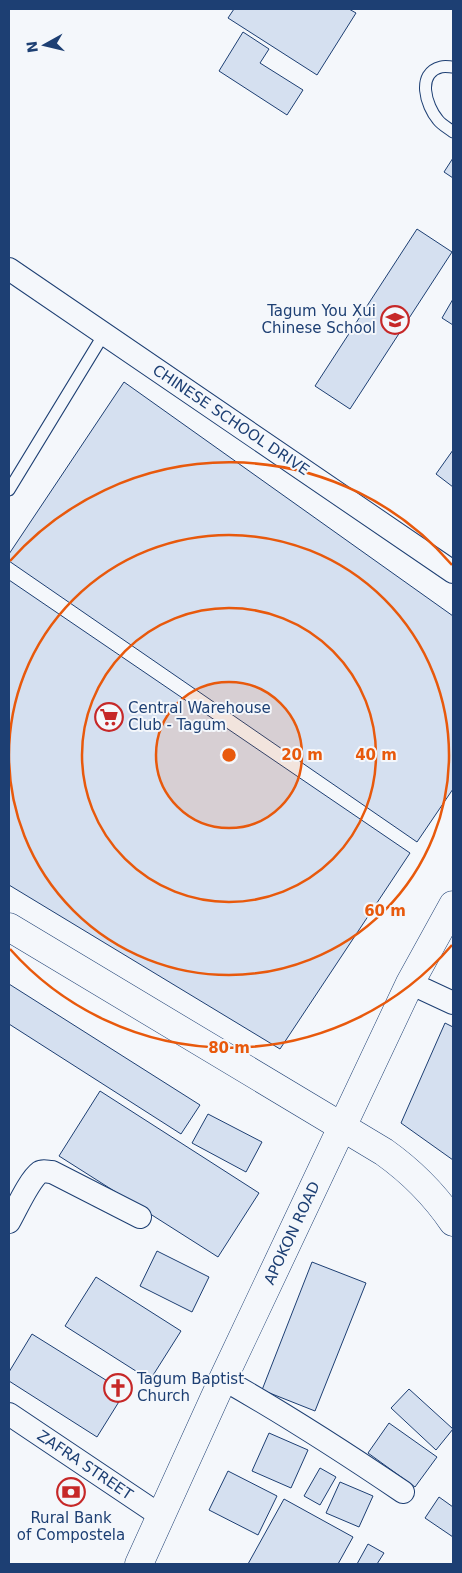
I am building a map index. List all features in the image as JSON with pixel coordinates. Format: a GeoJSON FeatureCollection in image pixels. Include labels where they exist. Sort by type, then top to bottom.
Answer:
{"type":"FeatureCollection","features":[{"type":"Feature","properties":{"kind":"main road","name":"APOKON ROAD"},"geometry":{"type":"LineString","coordinates":[[139,1564],[223,1380],[410,983],[453,905]]}},
{"type":"Feature","properties":{"kind":"main road"},"geometry":{"type":"LineString","coordinates":[[9,927],[342,1126],[405,1167],[426,1187],[453,1222]]}},
{"type":"Feature","properties":{"kind":"street","name":"CHINESE SCHOOL DRIVE"},"geometry":{"type":"LineString","coordinates":[[9,268],[453,572]]}},
{"type":"Feature","properties":{"kind":"street"},"geometry":{"type":"LineString","coordinates":[[410,983],[453,1003]]}},
{"type":"Feature","properties":{"kind":"street"},"geometry":{"type":"LineString","coordinates":[[9,1222],[29,1186],[40,1172],[44,1171],[52,1172],[140,1218]]}},
{"type":"Feature","properties":{"kind":"street"},"geometry":{"type":"LineString","coordinates":[[223,1380],[310,1430],[403,1492]]}},
{"type":"Feature","properties":{"kind":"street","name":"ZAFRA STREET"},"geometry":{"type":"LineString","coordinates":[[9,1414],[161,1516]]}},
{"type":"Feature","properties":{"kind":"lane"},"geometry":{"type":"LineString","coordinates":[[453,67],[442,67],[432,72],[427,78],[426,96],[430,109],[438,121],[453,132]]}},
{"type":"Feature","properties":{"kind":"lane"},"geometry":{"type":"LineString","coordinates":[[9,490],[104,334]]}},
{"type":"Feature","properties":{"kind":"building"},"geometry":{"type":"Polygon","coordinates":[[[234,9],[349,9],[356,13],[317,75],[228,18],[234,9]]]}},
{"type":"Feature","properties":{"kind":"building"},"geometry":{"type":"Polygon","coordinates":[[[243,32],[269,49],[260,63],[303,90],[287,115],[219,71],[243,32]]]}},
{"type":"Feature","properties":{"kind":"building"},"geometry":{"type":"Polygon","coordinates":[[[453,158],[453,178],[444,172],[453,158]]]}},
{"type":"Feature","properties":{"kind":"building"},"geometry":{"type":"Polygon","coordinates":[[[417,229],[452,252],[350,409],[315,386],[417,229]]]}},
{"type":"Feature","properties":{"kind":"building"},"geometry":{"type":"Polygon","coordinates":[[[453,299],[453,325],[442,318],[453,299]]]}},
{"type":"Feature","properties":{"kind":"building"},"geometry":{"type":"Polygon","coordinates":[[[124,382],[453,616],[453,789],[417,842],[9,561],[9,554],[124,382]]]}},
{"type":"Feature","properties":{"kind":"building"},"geometry":{"type":"Polygon","coordinates":[[[453,450],[453,487],[436,474],[453,450]]]}},
{"type":"Feature","properties":{"kind":"building","name":"Central Warehouse Club - Tagum"},"geometry":{"type":"Polygon","coordinates":[[[9,580],[410,853],[280,1049],[9,885],[9,580]]]}},
{"type":"Feature","properties":{"kind":"building"},"geometry":{"type":"Polygon","coordinates":[[[9,984],[200,1105],[181,1134],[9,1024],[9,984]]]}},
{"type":"Feature","properties":{"kind":"building"},"geometry":{"type":"Polygon","coordinates":[[[445,1023],[453,1027],[453,1160],[401,1123],[445,1023]]]}},
{"type":"Feature","properties":{"kind":"building"},"geometry":{"type":"Polygon","coordinates":[[[100,1091],[259,1193],[218,1257],[59,1156],[100,1091]]]}},
{"type":"Feature","properties":{"kind":"building"},"geometry":{"type":"Polygon","coordinates":[[[208,1114],[262,1142],[246,1172],[192,1143],[208,1114]]]}},
{"type":"Feature","properties":{"kind":"building"},"geometry":{"type":"Polygon","coordinates":[[[157,1251],[209,1277],[192,1312],[140,1286],[157,1251]]]}},
{"type":"Feature","properties":{"kind":"building"},"geometry":{"type":"Polygon","coordinates":[[[312,1262],[366,1283],[315,1411],[262,1390],[312,1262]]]}},
{"type":"Feature","properties":{"kind":"building"},"geometry":{"type":"Polygon","coordinates":[[[96,1277],[181,1331],[150,1380],[65,1326],[96,1277]]]}},
{"type":"Feature","properties":{"kind":"building"},"geometry":{"type":"Polygon","coordinates":[[[32,1334],[125,1392],[97,1437],[9,1381],[9,1372],[32,1334]]]}},
{"type":"Feature","properties":{"kind":"building"},"geometry":{"type":"Polygon","coordinates":[[[409,1389],[453,1429],[436,1450],[391,1408],[409,1389]]]}},
{"type":"Feature","properties":{"kind":"building"},"geometry":{"type":"Polygon","coordinates":[[[389,1423],[437,1457],[415,1487],[368,1453],[389,1423]]]}},
{"type":"Feature","properties":{"kind":"building"},"geometry":{"type":"Polygon","coordinates":[[[269,1433],[308,1450],[291,1488],[252,1471],[269,1433]]]}},
{"type":"Feature","properties":{"kind":"building"},"geometry":{"type":"Polygon","coordinates":[[[320,1468],[336,1477],[320,1505],[304,1496],[320,1468]]]}},
{"type":"Feature","properties":{"kind":"building"},"geometry":{"type":"Polygon","coordinates":[[[228,1471],[277,1496],[258,1535],[209,1510],[228,1471]]]}},
{"type":"Feature","properties":{"kind":"building"},"geometry":{"type":"Polygon","coordinates":[[[340,1482],[373,1496],[359,1527],[326,1513],[340,1482]]]}},
{"type":"Feature","properties":{"kind":"building"},"geometry":{"type":"Polygon","coordinates":[[[439,1497],[453,1507],[453,1537],[425,1518],[439,1497]]]}},
{"type":"Feature","properties":{"kind":"building"},"geometry":{"type":"Polygon","coordinates":[[[284,1499],[353,1537],[338,1564],[248,1564],[284,1499]]]}},
{"type":"Feature","properties":{"kind":"building"},"geometry":{"type":"Polygon","coordinates":[[[368,1544],[384,1553],[377,1564],[357,1564],[368,1544]]]}},
{"type":"Feature","properties":{"kind":"place","name":"Tagum You Xui Chinese School"},"geometry":{"type":"Point","coordinates":[395,320]}},
{"type":"Feature","properties":{"kind":"place","name":"Central Warehouse Club - Tagum"},"geometry":{"type":"Point","coordinates":[109,717]}},
{"type":"Feature","properties":{"kind":"place","name":"Tagum Baptist Church"},"geometry":{"type":"Point","coordinates":[118,1388]}},
{"type":"Feature","properties":{"kind":"place","name":"Rural Bank of Compostela"},"geometry":{"type":"Point","coordinates":[71,1492]}}]}
